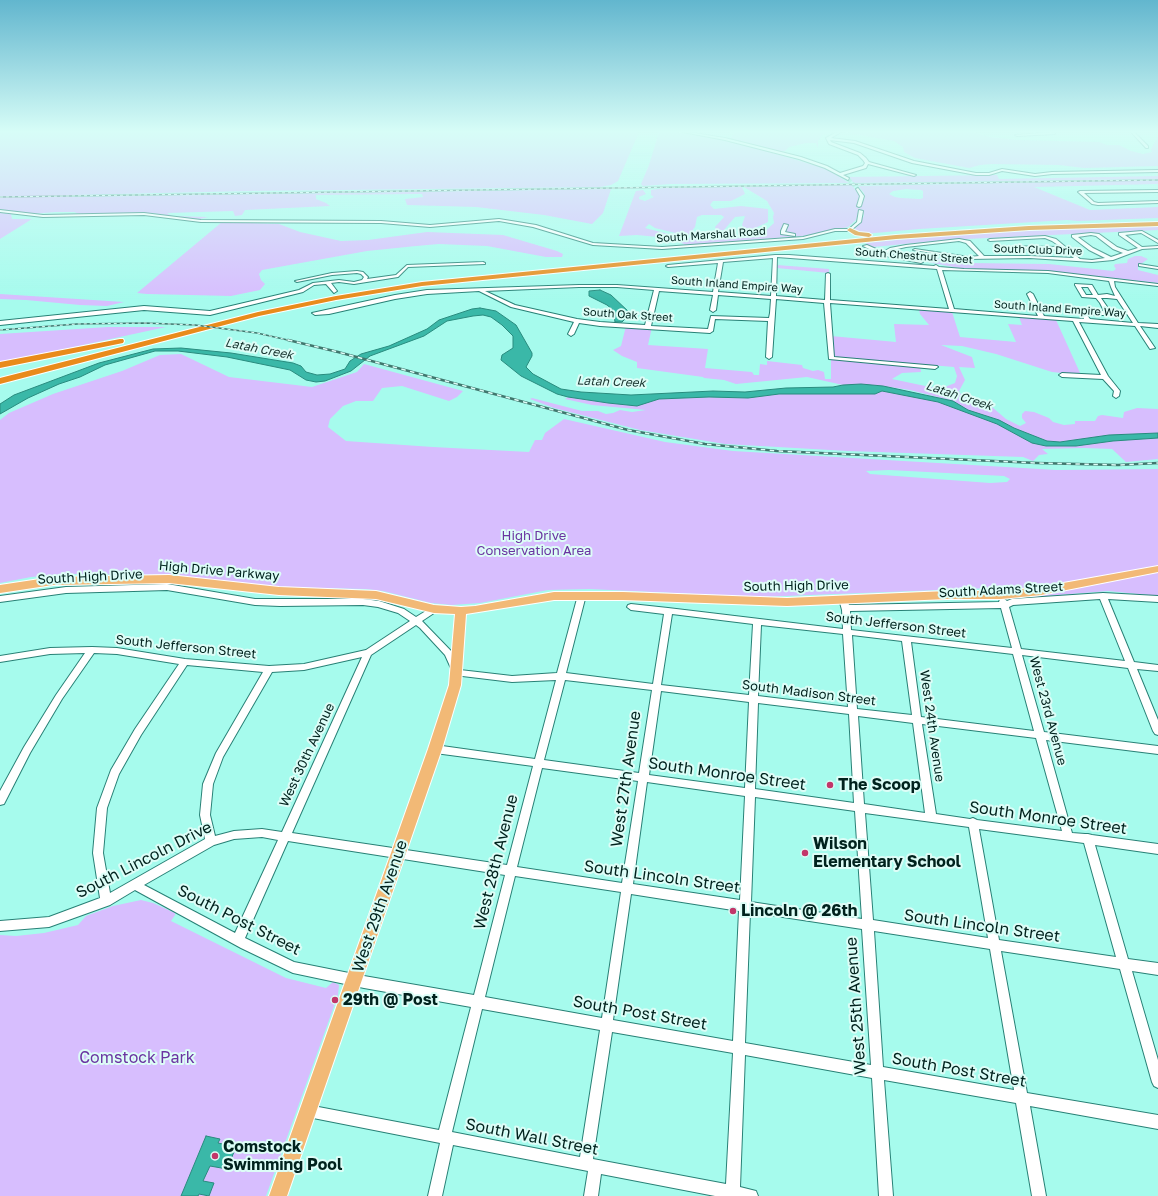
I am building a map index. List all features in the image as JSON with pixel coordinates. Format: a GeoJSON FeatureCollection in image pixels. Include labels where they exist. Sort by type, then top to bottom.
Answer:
{"type":"FeatureCollection","features":[{"type":"Feature","properties":{"kind":"highway"},"geometry":{"type":"LineString","coordinates":[[0,375],[159,335],[289,306],[366,292],[475,278],[594,266],[600,268],[990,226],[1158,220]]}},
{"type":"Feature","properties":{"kind":"highway"},"geometry":{"type":"LineString","coordinates":[[1029,228],[1078,225],[1076,223]]}},
{"type":"Feature","properties":{"kind":"highway"},"geometry":{"type":"LineString","coordinates":[[850,230],[854,233],[864,235],[1158,224]]}},
{"type":"Feature","properties":{"kind":"highway"},"geometry":{"type":"LineString","coordinates":[[848,238],[850,236],[850,230]]}},
{"type":"Feature","properties":{"kind":"highway"},"geometry":{"type":"LineString","coordinates":[[0,381],[254,307],[334,291],[423,278],[848,238],[937,232]]}},
{"type":"Feature","properties":{"kind":"highway"},"geometry":{"type":"LineString","coordinates":[[833,243],[855,243],[865,246],[864,243],[869,241],[937,232]]}},
{"type":"Feature","properties":{"kind":"highway"},"geometry":{"type":"LineString","coordinates":[[594,266],[597,263],[647,257]]}},
{"type":"Feature","properties":{"kind":"highway"},"geometry":{"type":"LineString","coordinates":[[0,366],[159,335]]}},
{"type":"Feature","properties":{"kind":"highway"},"geometry":{"type":"LineString","coordinates":[[0,387],[159,335]]}},
{"type":"Feature","properties":{"kind":"main road","name":"South High Drive"},"geometry":{"type":"LineString","coordinates":[[434,609],[460,611],[475,610],[554,596],[582,595],[845,604],[1003,600],[1041,591],[1158,569]]}},
{"type":"Feature","properties":{"kind":"main road","name":"High Drive Parkway"},"geometry":{"type":"LineString","coordinates":[[0,589],[34,583],[69,585],[169,579],[241,588],[376,595],[434,609]]}},
{"type":"Feature","properties":{"kind":"main road","name":"West 29th Avenue"},"geometry":{"type":"LineString","coordinates":[[278,1196],[435,749],[455,685],[460,611]]}},
{"type":"Feature","properties":{"kind":"street"},"geometry":{"type":"LineString","coordinates":[[858,189],[862,196],[859,206]]}},
{"type":"Feature","properties":{"kind":"street"},"geometry":{"type":"LineString","coordinates":[[1158,190],[1080,192],[1096,204],[1158,202]]}},
{"type":"Feature","properties":{"kind":"street"},"geometry":{"type":"LineString","coordinates":[[1105,191],[1111,195]]}},
{"type":"Feature","properties":{"kind":"street"},"geometry":{"type":"LineString","coordinates":[[1117,199],[1122,204]]}},
{"type":"Feature","properties":{"kind":"street","name":"South Marshall Road"},"geometry":{"type":"LineString","coordinates":[[0,211],[48,216],[144,214],[201,221],[381,222],[430,226],[499,220],[522,223],[575,240],[593,244],[604,243],[675,248],[795,238],[817,235],[835,230],[850,230]]}},
{"type":"Feature","properties":{"kind":"street"},"geometry":{"type":"LineString","coordinates":[[850,230],[858,222],[861,211]]}},
{"type":"Feature","properties":{"kind":"street"},"geometry":{"type":"LineString","coordinates":[[786,225],[783,234],[817,235]]}},
{"type":"Feature","properties":{"kind":"street"},"geometry":{"type":"LineString","coordinates":[[1141,248],[1121,234],[1142,232],[1158,242]]}},
{"type":"Feature","properties":{"kind":"street"},"geometry":{"type":"LineString","coordinates":[[1111,259],[1091,249],[1074,236],[1095,235],[1118,250],[1128,253]]}},
{"type":"Feature","properties":{"kind":"street"},"geometry":{"type":"LineString","coordinates":[[1011,257],[990,240],[1045,237],[1054,240],[1079,260]]}},
{"type":"Feature","properties":{"kind":"street"},"geometry":{"type":"LineString","coordinates":[[883,254],[892,249],[906,246],[965,241],[968,242],[982,257]]}},
{"type":"Feature","properties":{"kind":"street"},"geometry":{"type":"LineString","coordinates":[[942,242],[950,255]]}},
{"type":"Feature","properties":{"kind":"street"},"geometry":{"type":"LineString","coordinates":[[865,246],[883,254],[938,267],[952,311]]}},
{"type":"Feature","properties":{"kind":"street"},"geometry":{"type":"LineString","coordinates":[[999,247],[1065,249]]}},
{"type":"Feature","properties":{"kind":"street","name":"South Club Drive"},"geometry":{"type":"LineString","coordinates":[[915,250],[969,258],[1011,257],[1079,260],[1111,259],[1141,248],[1158,247]]}},
{"type":"Feature","properties":{"kind":"street"},"geometry":{"type":"LineString","coordinates":[[770,356],[771,320],[774,313],[775,256]]}},
{"type":"Feature","properties":{"kind":"street","name":"South Chestnut Street"},"geometry":{"type":"LineString","coordinates":[[668,266],[775,256],[973,270],[1048,272],[1158,284]]}},
{"type":"Feature","properties":{"kind":"street"},"geometry":{"type":"LineString","coordinates":[[827,266],[828,259]]}},
{"type":"Feature","properties":{"kind":"street"},"geometry":{"type":"LineString","coordinates":[[713,310],[721,261]]}},
{"type":"Feature","properties":{"kind":"street"},"geometry":{"type":"LineString","coordinates":[[0,323],[144,308],[210,313],[301,291],[313,284],[339,281],[354,283],[398,276],[407,266],[483,263]]}},
{"type":"Feature","properties":{"kind":"street"},"geometry":{"type":"LineString","coordinates":[[1141,265],[1158,268]]}},
{"type":"Feature","properties":{"kind":"street"},"geometry":{"type":"LineString","coordinates":[[297,281],[332,274],[357,272],[363,273],[366,277],[364,281]]}},
{"type":"Feature","properties":{"kind":"street"},"geometry":{"type":"LineString","coordinates":[[828,274],[827,302],[831,358],[935,367]]}},
{"type":"Feature","properties":{"kind":"street"},"geometry":{"type":"LineString","coordinates":[[1111,279],[1113,287],[1119,298],[1152,348]]}},
{"type":"Feature","properties":{"kind":"street"},"geometry":{"type":"LineString","coordinates":[[327,282],[334,291]]}},
{"type":"Feature","properties":{"kind":"street","name":"South Inland Empire Way"},"geometry":{"type":"LineString","coordinates":[[316,313],[328,313],[413,293],[579,286],[617,286],[1158,326]]}},
{"type":"Feature","properties":{"kind":"street","name":"South Oak Street"},"geometry":{"type":"LineString","coordinates":[[478,290],[513,306],[577,322],[710,331],[713,317],[771,320]]}},
{"type":"Feature","properties":{"kind":"street"},"geometry":{"type":"LineString","coordinates":[[648,326],[657,290]]}},
{"type":"Feature","properties":{"kind":"street"},"geometry":{"type":"LineString","coordinates":[[1030,294],[1042,318]]}},
{"type":"Feature","properties":{"kind":"street"},"geometry":{"type":"LineString","coordinates":[[1088,321],[1084,313],[1104,313],[1107,311],[1097,297],[1119,298]]}},
{"type":"Feature","properties":{"kind":"street"},"geometry":{"type":"LineString","coordinates":[[1075,320],[1105,377],[1117,391],[1116,396]]}},
{"type":"Feature","properties":{"kind":"street"},"geometry":{"type":"LineString","coordinates":[[571,334],[577,322]]}},
{"type":"Feature","properties":{"kind":"street"},"geometry":{"type":"LineString","coordinates":[[1062,375],[1105,377]]}},
{"type":"Feature","properties":{"kind":"street","name":"South High Drive"},"geometry":{"type":"LineString","coordinates":[[0,599],[69,585],[167,587],[233,599],[267,602],[363,602],[379,604],[401,612],[417,621],[429,631],[446,650],[457,673]]}},
{"type":"Feature","properties":{"kind":"street"},"geometry":{"type":"LineString","coordinates":[[233,599],[241,588]]}},
{"type":"Feature","properties":{"kind":"street"},"geometry":{"type":"LineString","coordinates":[[309,603],[313,592]]}},
{"type":"Feature","properties":{"kind":"street","name":"West 28th Avenue"},"geometry":{"type":"LineString","coordinates":[[434,1196],[478,1003],[582,595]]}},
{"type":"Feature","properties":{"kind":"street"},"geometry":{"type":"LineString","coordinates":[[1103,596],[1158,731]]}},
{"type":"Feature","properties":{"kind":"street","name":"South Adams Street"},"geometry":{"type":"LineString","coordinates":[[1003,600],[1012,602],[1103,596],[1158,599]]}},
{"type":"Feature","properties":{"kind":"street","name":"West 23rd Avenue"},"geometry":{"type":"LineString","coordinates":[[1003,600],[1068,836]]}},
{"type":"Feature","properties":{"kind":"street","name":"West 25th Avenue"},"geometry":{"type":"LineString","coordinates":[[845,604],[886,1196]]}},
{"type":"Feature","properties":{"kind":"street","name":"South Jefferson Street"},"geometry":{"type":"LineString","coordinates":[[631,607],[1158,668]]}},
{"type":"Feature","properties":{"kind":"street"},"geometry":{"type":"LineString","coordinates":[[368,653],[434,609]]}},
{"type":"Feature","properties":{"kind":"street","name":"West 27th Avenue"},"geometry":{"type":"LineString","coordinates":[[591,1196],[591,1166],[606,1025],[668,611]]}},
{"type":"Feature","properties":{"kind":"street"},"geometry":{"type":"LineString","coordinates":[[734,1192],[757,622]]}},
{"type":"Feature","properties":{"kind":"street","name":"West 24th Avenue"},"geometry":{"type":"LineString","coordinates":[[906,640],[931,817]]}},
{"type":"Feature","properties":{"kind":"street"},"geometry":{"type":"LineString","coordinates":[[0,801],[27,750],[59,697],[92,650]]}},
{"type":"Feature","properties":{"kind":"street","name":"South Jefferson Street"},"geometry":{"type":"LineString","coordinates":[[0,659],[50,651],[92,650],[117,652],[185,662],[269,669],[304,667],[368,653]]}},
{"type":"Feature","properties":{"kind":"street","name":"West 30th Avenue"},"geometry":{"type":"LineString","coordinates":[[238,940],[368,653]]}},
{"type":"Feature","properties":{"kind":"street"},"geometry":{"type":"LineString","coordinates":[[106,901],[98,853],[102,808],[114,773],[138,732],[185,662]]}},
{"type":"Feature","properties":{"kind":"street"},"geometry":{"type":"LineString","coordinates":[[211,841],[205,816],[208,784],[219,756],[269,669]]}},
{"type":"Feature","properties":{"kind":"street","name":"South Madison Street"},"geometry":{"type":"LineString","coordinates":[[457,673],[512,679],[561,676],[1158,750]]}},
{"type":"Feature","properties":{"kind":"street","name":"South Monroe Street"},"geometry":{"type":"LineString","coordinates":[[435,749],[973,822],[1158,849]]}},
{"type":"Feature","properties":{"kind":"street"},"geometry":{"type":"LineString","coordinates":[[973,822],[1039,1196]]}},
{"type":"Feature","properties":{"kind":"street","name":"South Lincoln Drive"},"geometry":{"type":"LineString","coordinates":[[0,926],[49,922],[106,901],[211,841],[234,834],[262,833],[398,853]]}},
{"type":"Feature","properties":{"kind":"street"},"geometry":{"type":"LineString","coordinates":[[1088,838],[1158,1082]]}},
{"type":"Feature","properties":{"kind":"street","name":"South Lincoln Street"},"geometry":{"type":"LineString","coordinates":[[398,853],[1158,968]]}},
{"type":"Feature","properties":{"kind":"street","name":"South Post Street"},"geometry":{"type":"LineString","coordinates":[[135,885],[238,940],[293,967],[478,1003],[1158,1122]]}},
{"type":"Feature","properties":{"kind":"street","name":"South Wall Street"},"geometry":{"type":"LineString","coordinates":[[308,1111],[749,1196]]}},
{"type":"Feature","properties":{"kind":"green space"},"geometry":{"type":"Polygon","coordinates":[[[0,188],[529,188],[251,191],[72,195],[70,197],[611,189],[603,213],[592,224],[544,215],[476,207],[407,205],[405,199],[423,197],[422,194],[316,195],[316,199],[330,206],[245,210],[242,215],[235,216],[233,211],[167,213],[172,216],[208,217],[200,219],[185,218],[152,213],[80,214],[74,212],[56,212],[31,214],[0,209],[0,188]]]}},
{"type":"Feature","properties":{"kind":"green space"},"geometry":{"type":"Polygon","coordinates":[[[664,188],[742,188],[745,194],[731,201],[713,201],[710,205],[714,209],[741,206],[768,209],[768,222],[753,229],[744,228],[742,225],[745,216],[735,217],[724,230],[717,231],[715,227],[724,217],[721,215],[702,215],[697,217],[695,227],[688,236],[655,228],[649,224],[645,228],[676,236],[706,240],[754,237],[761,235],[774,223],[774,213],[767,201],[745,188],[854,188],[860,196],[857,203],[858,206],[861,206],[865,197],[860,188],[1036,188],[1090,210],[1158,207],[1158,218],[1078,221],[1067,220],[919,229],[864,234],[854,230],[864,216],[863,211],[859,210],[856,220],[848,227],[802,236],[686,245],[677,241],[658,237],[637,235],[619,236],[636,191],[643,190],[646,194],[639,197],[639,199],[645,201],[654,197],[651,195],[651,190],[664,188]],[[906,189],[893,191],[889,194],[901,198],[920,199],[923,198],[923,191],[906,189]]]}},
{"type":"Feature","properties":{"kind":"green space"},"geometry":{"type":"Polygon","coordinates":[[[0,213],[11,214],[12,219],[32,219],[0,239],[0,213]]]}},
{"type":"Feature","properties":{"kind":"green space"},"geometry":{"type":"Polygon","coordinates":[[[222,222],[279,224],[300,232],[341,241],[368,240],[427,232],[503,235],[563,254],[562,257],[546,257],[487,246],[439,244],[416,246],[367,251],[262,270],[259,274],[261,280],[265,284],[260,290],[231,296],[137,293],[222,222]]]}},
{"type":"Feature","properties":{"kind":"green space"},"geometry":{"type":"Polygon","coordinates":[[[1158,225],[1158,230],[946,240],[873,247],[868,247],[866,243],[958,234],[1158,225]]]}},
{"type":"Feature","properties":{"kind":"green space"},"geometry":{"type":"Polygon","coordinates":[[[895,252],[968,263],[1049,264],[1113,271],[1116,269],[1114,266],[1115,264],[1127,263],[1128,259],[1135,256],[1141,256],[1148,259],[1138,266],[1138,270],[1158,275],[1158,283],[1068,273],[959,268],[891,255],[895,252]]]}},
{"type":"Feature","properties":{"kind":"green space"},"geometry":{"type":"Polygon","coordinates":[[[777,265],[829,269],[829,273],[777,268],[777,265]]]}},
{"type":"Feature","properties":{"kind":"green space"},"geometry":{"type":"Polygon","coordinates":[[[0,294],[124,302],[107,306],[80,305],[0,299],[0,294]]]}},
{"type":"Feature","properties":{"kind":"green space"},"geometry":{"type":"Polygon","coordinates":[[[919,310],[952,312],[960,337],[1016,342],[1008,324],[1022,325],[1019,317],[1056,320],[1081,375],[1052,372],[996,354],[962,346],[941,345],[972,357],[975,368],[959,367],[965,380],[959,391],[962,396],[992,407],[1006,419],[1020,426],[1026,423],[1022,418],[1022,414],[1025,411],[1034,412],[1049,418],[1053,422],[1064,425],[1075,424],[1075,421],[1095,421],[1098,416],[1102,415],[1123,418],[1124,412],[1137,408],[1158,409],[1158,433],[1109,435],[1060,442],[1047,441],[1014,428],[999,420],[968,410],[953,401],[910,390],[883,386],[843,385],[807,377],[736,384],[724,380],[637,368],[637,362],[622,356],[613,350],[621,346],[626,326],[652,327],[648,345],[708,349],[705,368],[752,372],[754,375],[759,375],[760,364],[767,365],[767,361],[802,365],[803,368],[824,372],[825,379],[831,379],[831,359],[920,366],[921,372],[902,373],[892,379],[942,388],[955,383],[957,376],[954,367],[834,357],[831,336],[896,342],[894,324],[929,325],[920,314],[919,310]]]}},
{"type":"Feature","properties":{"kind":"green space"},"geometry":{"type":"Polygon","coordinates":[[[108,327],[166,327],[0,363],[0,334],[108,327]]]}},
{"type":"Feature","properties":{"kind":"green space","name":"High Drive Conservation Area"},"geometry":{"type":"Polygon","coordinates":[[[181,354],[229,377],[312,387],[357,372],[364,364],[463,391],[457,397],[449,401],[402,386],[382,388],[373,401],[356,401],[343,406],[330,419],[328,427],[346,441],[529,452],[535,440],[542,440],[545,433],[564,419],[665,442],[733,451],[1057,470],[1158,469],[1158,596],[1108,591],[1034,597],[1017,587],[759,597],[589,589],[548,590],[480,603],[452,605],[431,603],[383,591],[365,589],[268,587],[172,575],[69,574],[31,577],[0,583],[0,420],[9,413],[53,394],[122,371],[160,355],[181,354]],[[889,470],[866,471],[870,474],[990,483],[1007,482],[1010,479],[1004,476],[889,470]]]}},
{"type":"Feature","properties":{"kind":"green space"},"geometry":{"type":"Polygon","coordinates":[[[882,391],[938,402],[997,424],[1032,443],[1046,446],[1076,446],[1113,441],[1158,438],[1158,459],[1126,462],[1112,449],[1084,448],[1042,449],[1048,454],[1039,455],[1033,461],[1023,457],[848,451],[725,444],[640,430],[554,408],[530,399],[532,398],[582,411],[598,411],[606,414],[620,410],[632,412],[646,410],[592,405],[565,399],[568,397],[637,406],[659,399],[709,397],[748,398],[779,394],[875,394],[882,391]]]}},
{"type":"Feature","properties":{"kind":"green space","name":"Comstock Park"},"geometry":{"type":"Polygon","coordinates":[[[141,900],[153,903],[175,913],[171,921],[286,978],[326,988],[333,982],[339,985],[338,995],[266,1196],[0,1196],[0,935],[16,936],[44,933],[78,925],[86,916],[113,906],[141,900]]]}},
{"type":"Feature","properties":{"kind":"shaded area"},"geometry":{"type":"Polygon","coordinates":[[[600,290],[611,295],[629,312],[628,316],[622,322],[615,322],[613,310],[607,305],[589,296],[589,291],[600,290]]]}},
{"type":"Feature","properties":{"kind":"shaded area"},"geometry":{"type":"Polygon","coordinates":[[[480,308],[496,311],[516,325],[532,353],[526,367],[533,374],[561,389],[581,392],[631,395],[713,391],[745,392],[861,384],[883,386],[953,401],[968,410],[999,420],[1014,428],[1047,441],[1060,442],[1109,435],[1158,433],[1158,438],[1113,441],[1076,446],[1046,446],[1032,443],[997,424],[938,402],[882,391],[875,394],[779,394],[748,398],[709,397],[659,399],[637,406],[568,397],[557,394],[521,376],[501,360],[502,355],[513,348],[513,336],[491,317],[483,315],[447,321],[424,336],[370,356],[351,371],[325,381],[316,382],[306,380],[290,370],[227,357],[178,351],[155,351],[105,365],[28,398],[0,414],[0,404],[14,395],[99,363],[153,349],[181,348],[231,353],[293,363],[301,366],[306,372],[317,375],[330,374],[345,369],[350,361],[361,354],[389,346],[427,329],[439,320],[472,309],[480,308]]]}},
{"type":"Feature","properties":{"kind":"shaded area"},"geometry":{"type":"Polygon","coordinates":[[[206,1136],[220,1139],[218,1143],[236,1147],[227,1169],[210,1166],[203,1181],[214,1183],[209,1196],[199,1194],[198,1196],[181,1196],[206,1136]]]}},
{"type":"Feature","properties":{"kind":"railway"},"geometry":{"type":"LineString","coordinates":[[0,197],[626,188]]}},
{"type":"Feature","properties":{"kind":"railway"},"geometry":{"type":"LineString","coordinates":[[0,330],[77,324],[145,323],[195,325],[257,333],[292,341]]}},
{"type":"Feature","properties":{"kind":"railway"},"geometry":{"type":"LineString","coordinates":[[288,340],[628,430],[705,444],[777,451],[1037,463],[1118,465],[1158,463]]}},
{"type":"Feature","properties":{"kind":"place","name":"The Scoop"},"geometry":{"type":"Point","coordinates":[830,785]}},
{"type":"Feature","properties":{"kind":"place","name":"Wilson Elementary School"},"geometry":{"type":"Point","coordinates":[805,853]}},
{"type":"Feature","properties":{"kind":"place","name":"Lincoln @ 26th"},"geometry":{"type":"Point","coordinates":[733,911]}},
{"type":"Feature","properties":{"kind":"place","name":"29th @ Post"},"geometry":{"type":"Point","coordinates":[335,1000]}},
{"type":"Feature","properties":{"kind":"place","name":"Comstock Swimming Pool"},"geometry":{"type":"Point","coordinates":[215,1156]}},
{"type":"Feature","properties":{"kind":"water label","name":"Latah Creek"},"geometry":{"type":"Point","coordinates":[259,349]}},
{"type":"Feature","properties":{"kind":"water label","name":"Latah Creek"},"geometry":{"type":"Point","coordinates":[611,382]}},
{"type":"Feature","properties":{"kind":"water label","name":"Latah Creek"},"geometry":{"type":"Point","coordinates":[959,396]}}]}
